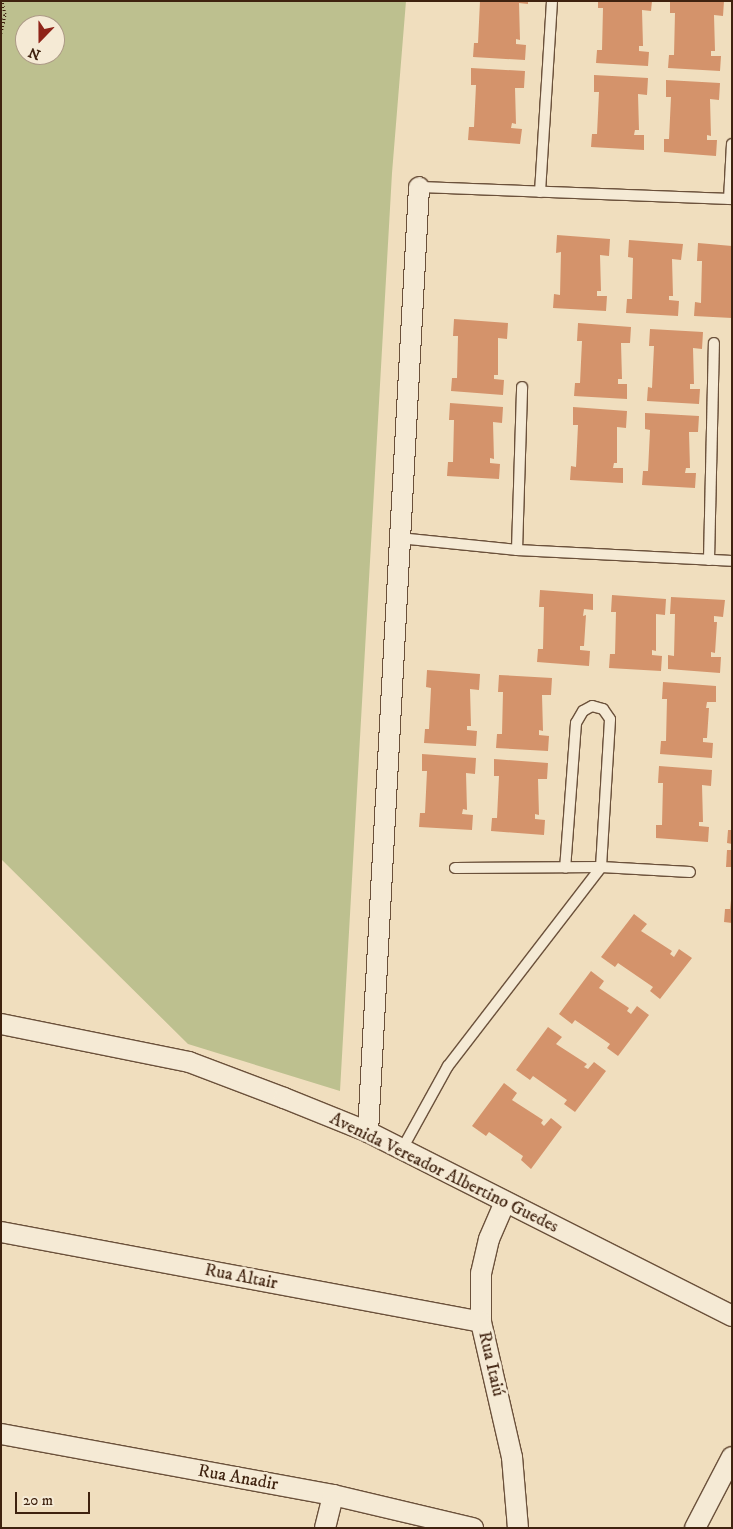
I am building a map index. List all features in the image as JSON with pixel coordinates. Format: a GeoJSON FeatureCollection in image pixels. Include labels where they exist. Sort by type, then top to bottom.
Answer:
{"type":"FeatureCollection","features":[{"type":"Feature","properties":{"kind":"street"},"geometry":{"type":"LineString","coordinates":[[368,1132],[419,187]]}},
{"type":"Feature","properties":{"kind":"street","name":"Avenida Vereador Albertino Guedes"},"geometry":{"type":"LineString","coordinates":[[1,1024],[190,1062],[368,1132],[401,1151],[732,1316]]}},
{"type":"Feature","properties":{"kind":"street","name":"Rua Itaiú"},"geometry":{"type":"LineString","coordinates":[[505,1202],[489,1239],[482,1273],[481,1322],[512,1457],[518,1528]]}},
{"type":"Feature","properties":{"kind":"street","name":"Rua Altair"},"geometry":{"type":"LineString","coordinates":[[1,1232],[481,1322]]}},
{"type":"Feature","properties":{"kind":"street","name":"Rua Anadir"},"geometry":{"type":"LineString","coordinates":[[1,1434],[333,1495],[474,1528]]}},
{"type":"Feature","properties":{"kind":"street"},"geometry":{"type":"LineString","coordinates":[[695,1528],[732,1457]]}},
{"type":"Feature","properties":{"kind":"street"},"geometry":{"type":"LineString","coordinates":[[325,1528],[333,1495]]}},
{"type":"Feature","properties":{"kind":"lane"},"geometry":{"type":"LineString","coordinates":[[540,192],[552,1]]}},
{"type":"Feature","properties":{"kind":"lane"},"geometry":{"type":"LineString","coordinates":[[419,187],[730,199],[732,144]]}},
{"type":"Feature","properties":{"kind":"lane"},"geometry":{"type":"LineString","coordinates":[[709,560],[714,343]]}},
{"type":"Feature","properties":{"kind":"lane"},"geometry":{"type":"LineString","coordinates":[[517,550],[522,387]]}},
{"type":"Feature","properties":{"kind":"lane"},"geometry":{"type":"LineString","coordinates":[[399,538],[517,550],[732,561]]}},
{"type":"Feature","properties":{"kind":"lane"},"geometry":{"type":"LineString","coordinates":[[401,1151],[448,1066],[601,867],[610,719],[603,709],[592,706],[583,711],[576,723],[565,868]]}},
{"type":"Feature","properties":{"kind":"lane"},"geometry":{"type":"LineString","coordinates":[[455,868],[601,867],[690,872]]}},
{"type":"Feature","properties":{"kind":"path"},"geometry":{"type":"LineString","coordinates":[[1,33],[5,14],[2,1]]}},
{"type":"Feature","properties":{"kind":"green space"},"geometry":{"type":"Polygon","coordinates":[[[1,1],[406,1],[392,173],[340,1091],[188,1044],[1,859],[1,1]]]}},
{"type":"Feature","properties":{"kind":"building"},"geometry":{"type":"Polygon","coordinates":[[[480,1],[528,1],[528,4],[519,3],[520,40],[516,39],[516,44],[526,45],[525,60],[473,57],[474,43],[478,43],[480,1]]]}},
{"type":"Feature","properties":{"kind":"building"},"geometry":{"type":"Polygon","coordinates":[[[598,1],[652,1],[651,11],[642,10],[643,46],[639,46],[639,51],[649,52],[648,66],[596,63],[597,50],[602,50],[603,8],[598,8],[598,1]]]}},
{"type":"Feature","properties":{"kind":"building"},"geometry":{"type":"Polygon","coordinates":[[[670,1],[724,1],[723,16],[714,15],[715,51],[711,51],[711,56],[721,56],[720,71],[668,68],[669,55],[674,55],[675,13],[670,13],[670,1]]]}},
{"type":"Feature","properties":{"kind":"building"},"geometry":{"type":"Polygon","coordinates":[[[471,68],[525,71],[524,88],[515,88],[516,124],[512,123],[511,128],[522,129],[520,144],[468,140],[469,127],[474,127],[476,85],[471,85],[471,68]]]}},
{"type":"Feature","properties":{"kind":"building"},"geometry":{"type":"Polygon","coordinates":[[[594,75],[648,78],[647,95],[638,94],[639,130],[635,130],[634,135],[644,135],[644,150],[591,147],[592,134],[597,134],[599,92],[594,92],[594,75]]]}},
{"type":"Feature","properties":{"kind":"building"},"geometry":{"type":"Polygon","coordinates":[[[666,80],[720,83],[719,100],[710,99],[711,136],[707,135],[707,140],[717,140],[716,156],[664,152],[664,139],[669,139],[671,97],[666,97],[666,80]]]}},
{"type":"Feature","properties":{"kind":"building"},"geometry":{"type":"Polygon","coordinates":[[[557,235],[610,239],[609,256],[600,255],[601,291],[597,291],[597,296],[607,296],[606,311],[553,308],[554,294],[560,295],[561,252],[556,253],[557,235]]]}},
{"type":"Feature","properties":{"kind":"building"},"geometry":{"type":"Polygon","coordinates":[[[629,240],[683,244],[681,260],[672,259],[673,296],[669,296],[669,300],[679,301],[678,316],[626,313],[627,299],[632,299],[633,258],[628,257],[629,240]]]}},
{"type":"Feature","properties":{"kind":"building"},"geometry":{"type":"Polygon","coordinates":[[[698,243],[732,246],[732,318],[694,316],[695,302],[701,303],[702,261],[697,261],[698,243]]]}},
{"type":"Feature","properties":{"kind":"building"},"geometry":{"type":"Polygon","coordinates":[[[454,319],[508,323],[507,339],[498,338],[498,375],[494,375],[494,379],[504,380],[503,395],[451,391],[452,378],[457,378],[458,336],[453,336],[454,319]]]}},
{"type":"Feature","properties":{"kind":"building"},"geometry":{"type":"Polygon","coordinates":[[[578,323],[631,327],[630,343],[621,343],[622,379],[618,379],[618,384],[627,384],[627,399],[574,396],[575,383],[580,383],[582,341],[577,341],[578,323]]]}},
{"type":"Feature","properties":{"kind":"building"},"geometry":{"type":"Polygon","coordinates":[[[650,329],[703,332],[702,349],[693,348],[694,384],[690,384],[690,389],[700,389],[699,404],[647,401],[648,387],[652,388],[654,346],[649,346],[650,329]]]}},
{"type":"Feature","properties":{"kind":"building"},"geometry":{"type":"Polygon","coordinates":[[[450,403],[503,407],[502,423],[493,422],[494,459],[490,458],[490,463],[500,464],[499,479],[447,476],[448,462],[453,462],[454,420],[449,420],[450,403]]]}},
{"type":"Feature","properties":{"kind":"building"},"geometry":{"type":"Polygon","coordinates":[[[573,407],[627,411],[626,428],[617,427],[617,463],[614,463],[613,468],[623,468],[623,483],[570,480],[571,466],[576,467],[578,425],[573,425],[573,407]]]}},
{"type":"Feature","properties":{"kind":"building"},"geometry":{"type":"Polygon","coordinates":[[[645,413],[699,416],[698,432],[689,432],[690,468],[686,468],[685,473],[696,473],[695,488],[642,485],[643,471],[648,471],[650,430],[645,429],[645,413]]]}},
{"type":"Feature","properties":{"kind":"building"},"geometry":{"type":"Polygon","coordinates":[[[540,590],[593,594],[593,610],[584,609],[583,616],[586,615],[584,646],[580,646],[580,650],[590,651],[589,666],[537,662],[538,649],[543,649],[544,607],[539,607],[540,590]]]}},
{"type":"Feature","properties":{"kind":"building"},"geometry":{"type":"Polygon","coordinates":[[[612,595],[666,599],[665,615],[656,614],[656,651],[652,650],[652,655],[662,656],[661,671],[609,668],[610,654],[615,654],[616,612],[611,612],[612,595]]]}},
{"type":"Feature","properties":{"kind":"building"},"geometry":{"type":"Polygon","coordinates":[[[671,597],[725,600],[723,617],[714,616],[714,622],[717,622],[715,653],[711,652],[711,657],[721,657],[720,673],[668,669],[668,655],[674,656],[675,614],[670,614],[671,597]]]}},
{"type":"Feature","properties":{"kind":"building"},"geometry":{"type":"Polygon","coordinates":[[[427,670],[480,674],[479,690],[470,689],[471,726],[467,726],[467,730],[477,731],[476,746],[424,743],[425,729],[429,729],[431,688],[426,687],[427,670]]]}},
{"type":"Feature","properties":{"kind":"building"},"geometry":{"type":"Polygon","coordinates":[[[499,675],[552,678],[551,695],[542,695],[543,731],[539,730],[539,735],[549,736],[548,751],[496,748],[497,734],[502,734],[503,692],[498,692],[499,675]]]}},
{"type":"Feature","properties":{"kind":"building"},"geometry":{"type":"Polygon","coordinates":[[[663,682],[716,686],[716,702],[707,702],[706,708],[709,708],[707,738],[703,738],[703,742],[713,743],[712,758],[660,754],[661,741],[666,741],[667,699],[662,699],[663,682]]]}},
{"type":"Feature","properties":{"kind":"building"},"geometry":{"type":"Polygon","coordinates":[[[422,754],[476,758],[475,774],[466,773],[467,810],[463,809],[462,814],[473,815],[472,830],[419,827],[420,813],[425,813],[427,771],[422,771],[422,754]]]}},
{"type":"Feature","properties":{"kind":"building"},"geometry":{"type":"Polygon","coordinates":[[[494,759],[548,763],[547,779],[538,779],[539,815],[535,814],[535,819],[545,820],[544,835],[491,831],[492,818],[497,818],[499,776],[494,776],[494,759]]]}},
{"type":"Feature","properties":{"kind":"building"},"geometry":{"type":"Polygon","coordinates":[[[659,766],[712,770],[711,786],[702,785],[703,822],[699,822],[699,826],[709,827],[708,842],[656,838],[656,825],[662,825],[663,783],[658,783],[659,766]]]}},
{"type":"Feature","properties":{"kind":"building"},"geometry":{"type":"Polygon","coordinates":[[[728,830],[732,830],[732,844],[727,843],[728,830]]]}},
{"type":"Feature","properties":{"kind":"building"},"geometry":{"type":"Polygon","coordinates":[[[727,850],[732,850],[732,867],[726,867],[727,850]]]}},
{"type":"Feature","properties":{"kind":"building"},"geometry":{"type":"Polygon","coordinates":[[[730,900],[732,923],[724,922],[725,909],[730,909],[730,900]]]}},
{"type":"Feature","properties":{"kind":"building"},"geometry":{"type":"Polygon","coordinates":[[[634,914],[647,924],[641,931],[672,951],[670,954],[674,957],[679,949],[692,958],[660,999],[650,991],[653,987],[618,963],[615,967],[601,957],[634,914]]]}},
{"type":"Feature","properties":{"kind":"building"},"geometry":{"type":"Polygon","coordinates":[[[591,971],[604,981],[599,988],[629,1008],[627,1011],[631,1014],[637,1006],[649,1015],[618,1056],[607,1048],[610,1044],[575,1020],[572,1024],[559,1014],[591,971]]]}},
{"type":"Feature","properties":{"kind":"building"},"geometry":{"type":"Polygon","coordinates":[[[548,1027],[562,1037],[556,1044],[587,1064],[584,1067],[588,1069],[594,1062],[606,1071],[575,1112],[564,1104],[567,1100],[533,1076],[530,1080],[516,1070],[548,1027]]]}},
{"type":"Feature","properties":{"kind":"building"},"geometry":{"type":"Polygon","coordinates":[[[504,1083],[517,1093],[512,1100],[543,1120],[541,1123],[544,1126],[551,1118],[562,1127],[531,1169],[521,1160],[523,1156],[489,1132],[486,1136],[472,1126],[504,1083]]]}}]}
